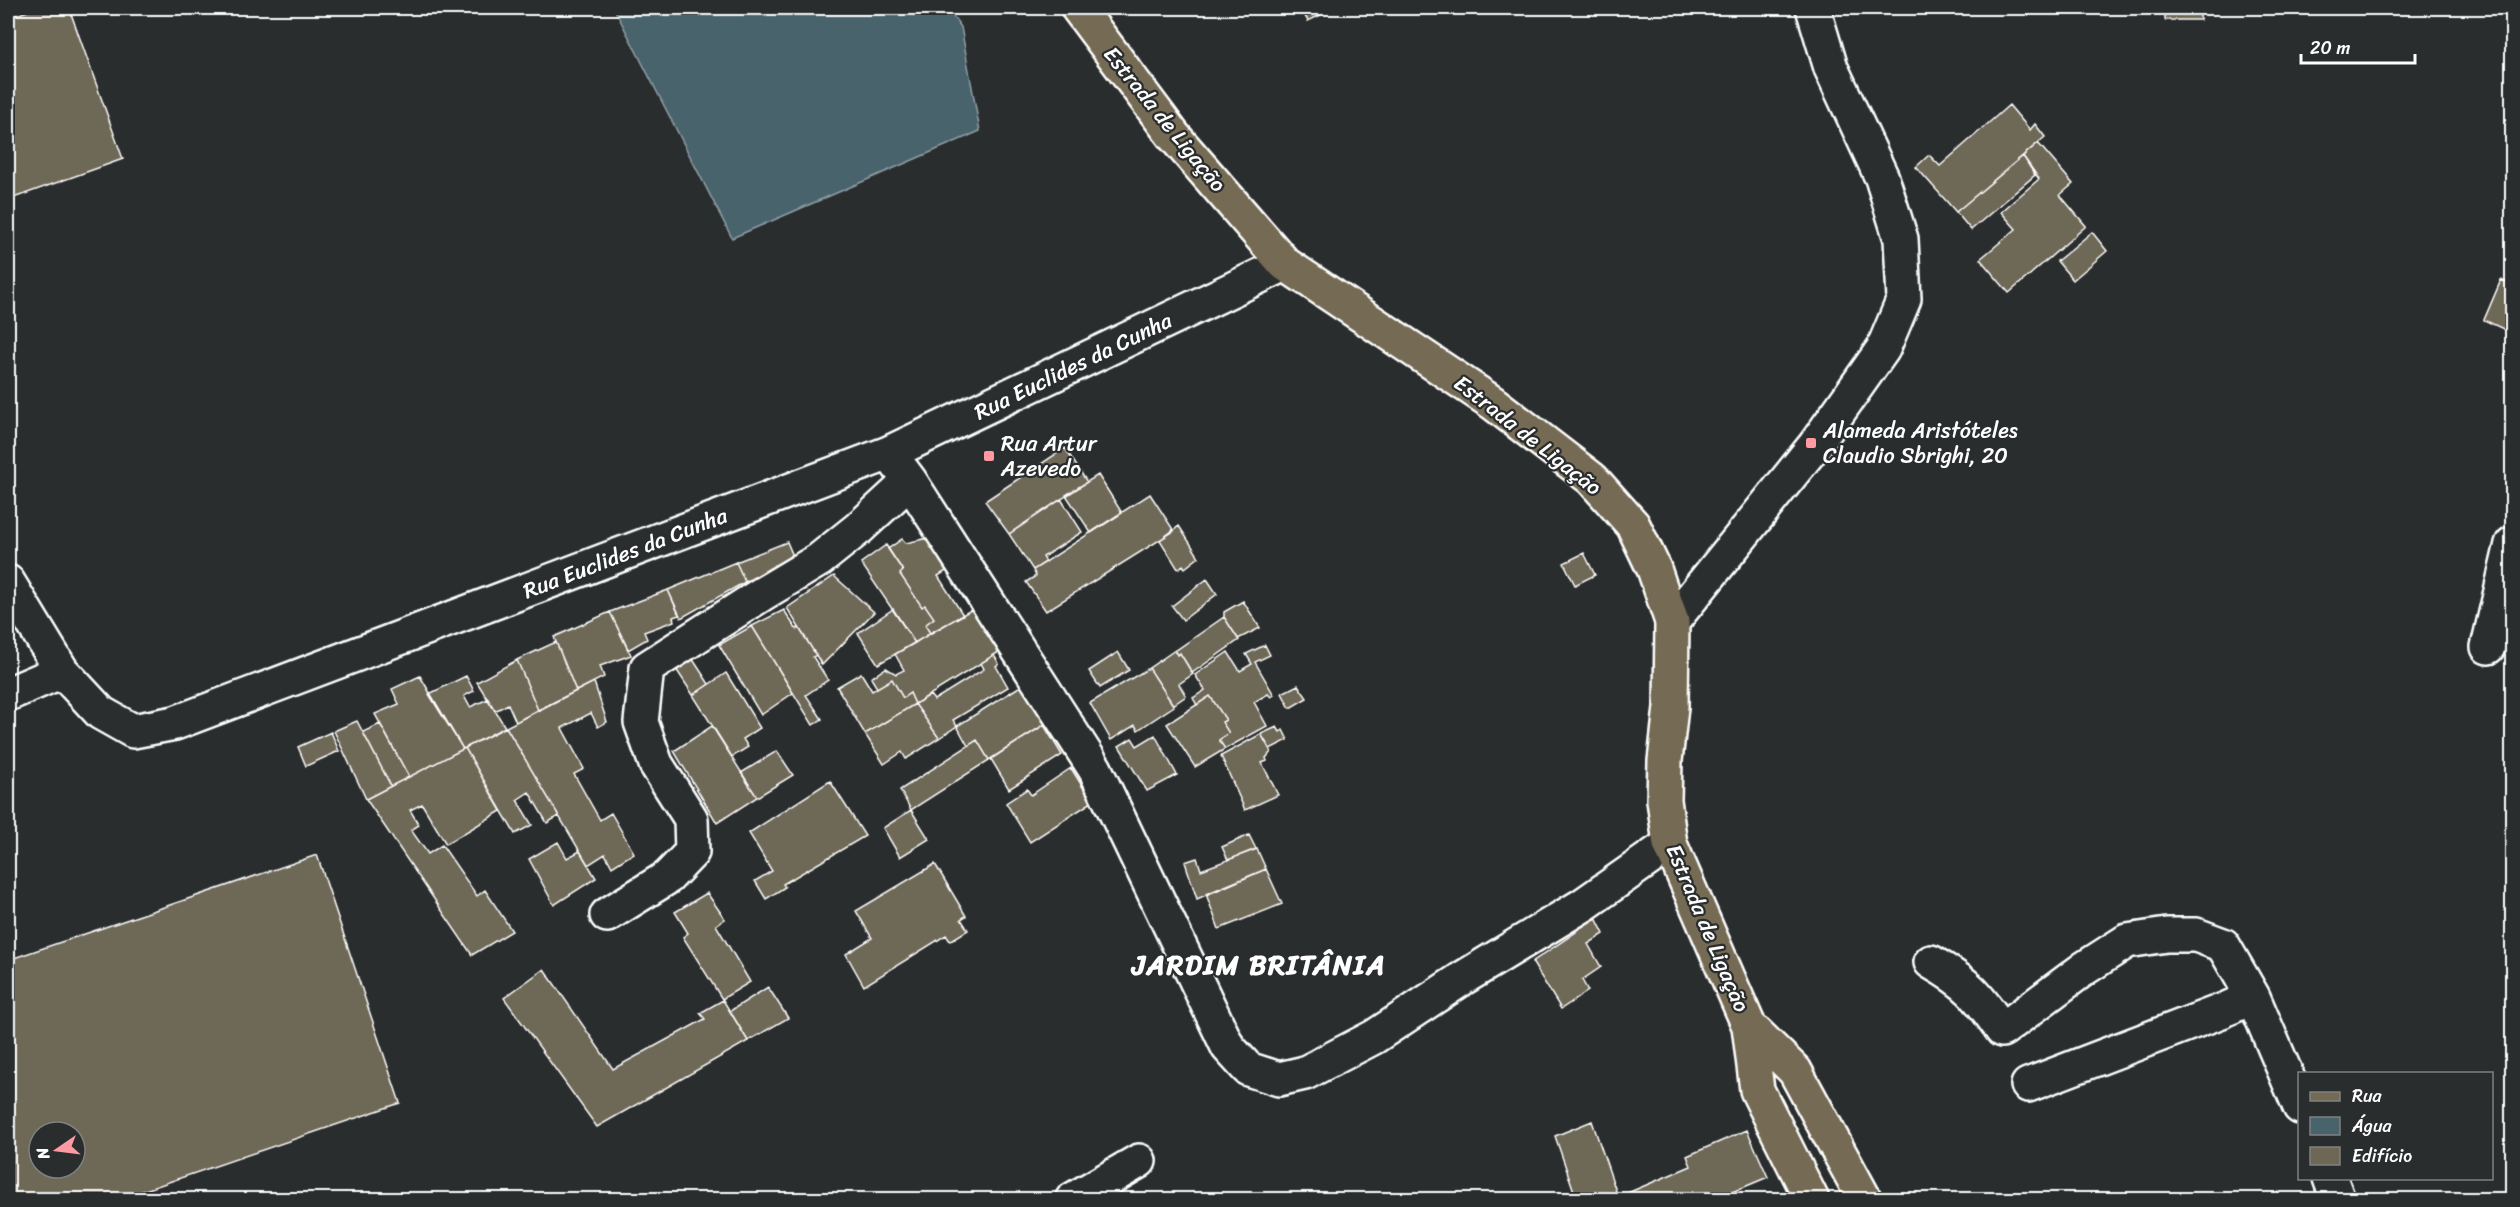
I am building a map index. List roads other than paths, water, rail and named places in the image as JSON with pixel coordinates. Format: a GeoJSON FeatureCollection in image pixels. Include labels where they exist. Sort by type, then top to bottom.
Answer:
{"type":"FeatureCollection","features":[{"type":"Feature","properties":{"kind":"main road","name":"Estrada de Ligação"},"geometry":{"type":"LineString","coordinates":[[1078,8],[1173,135],[1286,264],[1493,403],[1592,479],[1633,525],[1654,569],[1672,622],[1671,707],[1665,761],[1665,800],[1670,844],[1749,1026],[1757,1090],[1812,1200]]}},
{"type":"Feature","properties":{"kind":"main road","name":"Estrada de Ligação"},"geometry":{"type":"LineString","coordinates":[[1749,1026],[1795,1071],[1865,1200]]}},
{"type":"Feature","properties":{"kind":"street"},"geometry":{"type":"LineString","coordinates":[[1672,622],[1815,445],[1884,350],[1904,299],[1901,239],[1882,178],[1831,68],[1813,8]]}},
{"type":"Feature","properties":{"kind":"street","name":"Rua Euclides da Cunha"},"geometry":{"type":"LineString","coordinates":[[8,582],[62,671],[101,713],[133,731],[175,723],[889,453],[1286,264]]}},
{"type":"Feature","properties":{"kind":"street"},"geometry":{"type":"LineString","coordinates":[[889,453],[910,481],[1095,769],[1227,1047],[1248,1070],[1279,1079],[1305,1072],[1374,1037],[1463,978],[1583,905],[1670,844]]}},
{"type":"Feature","properties":{"kind":"street"},"geometry":{"type":"LineString","coordinates":[[607,915],[668,877],[692,852],[691,819],[656,764],[641,722],[647,668],[819,560],[859,528],[910,481]]}},
{"type":"Feature","properties":{"kind":"street"},"geometry":{"type":"LineString","coordinates":[[2488,647],[2512,544]]}},
{"type":"Feature","properties":{"kind":"street"},"geometry":{"type":"LineString","coordinates":[[8,694],[62,671]]}},
{"type":"Feature","properties":{"kind":"street"},"geometry":{"type":"LineString","coordinates":[[1931,962],[1961,980],[1978,996],[2002,1030],[2085,968],[2127,941],[2168,935],[2196,935],[2223,945],[2253,997],[2298,1102]]}},
{"type":"Feature","properties":{"kind":"street"},"geometry":{"type":"LineString","coordinates":[[2028,1085],[2224,1011],[2253,997]]}},
{"type":"Feature","properties":{"kind":"street"},"geometry":{"type":"LineString","coordinates":[[1072,1200],[1139,1161]]}},
{"type":"Feature","properties":{"kind":"street"},"geometry":{"type":"LineString","coordinates":[[2330,1180],[2338,1200]]}},
{"type":"Feature","properties":{"kind":"water"},"geometry":{"type":"Polygon","coordinates":[[[614,8],[947,8],[961,27],[980,131],[732,238],[614,8]]]}},
{"type":"Feature","properties":{"kind":"place","name":"Alameda Aristóteles Claudio Sbrighi, 20"},"geometry":{"type":"Point","coordinates":[1811,443]}},
{"type":"Feature","properties":{"kind":"place","name":"Rua Artur Azevedo"},"geometry":{"type":"Point","coordinates":[989,456]}},
{"type":"Feature","properties":{"kind":"district","name":"JARDIM BRITÂNIA"},"geometry":{"type":"Point","coordinates":[1259,964]}}]}
